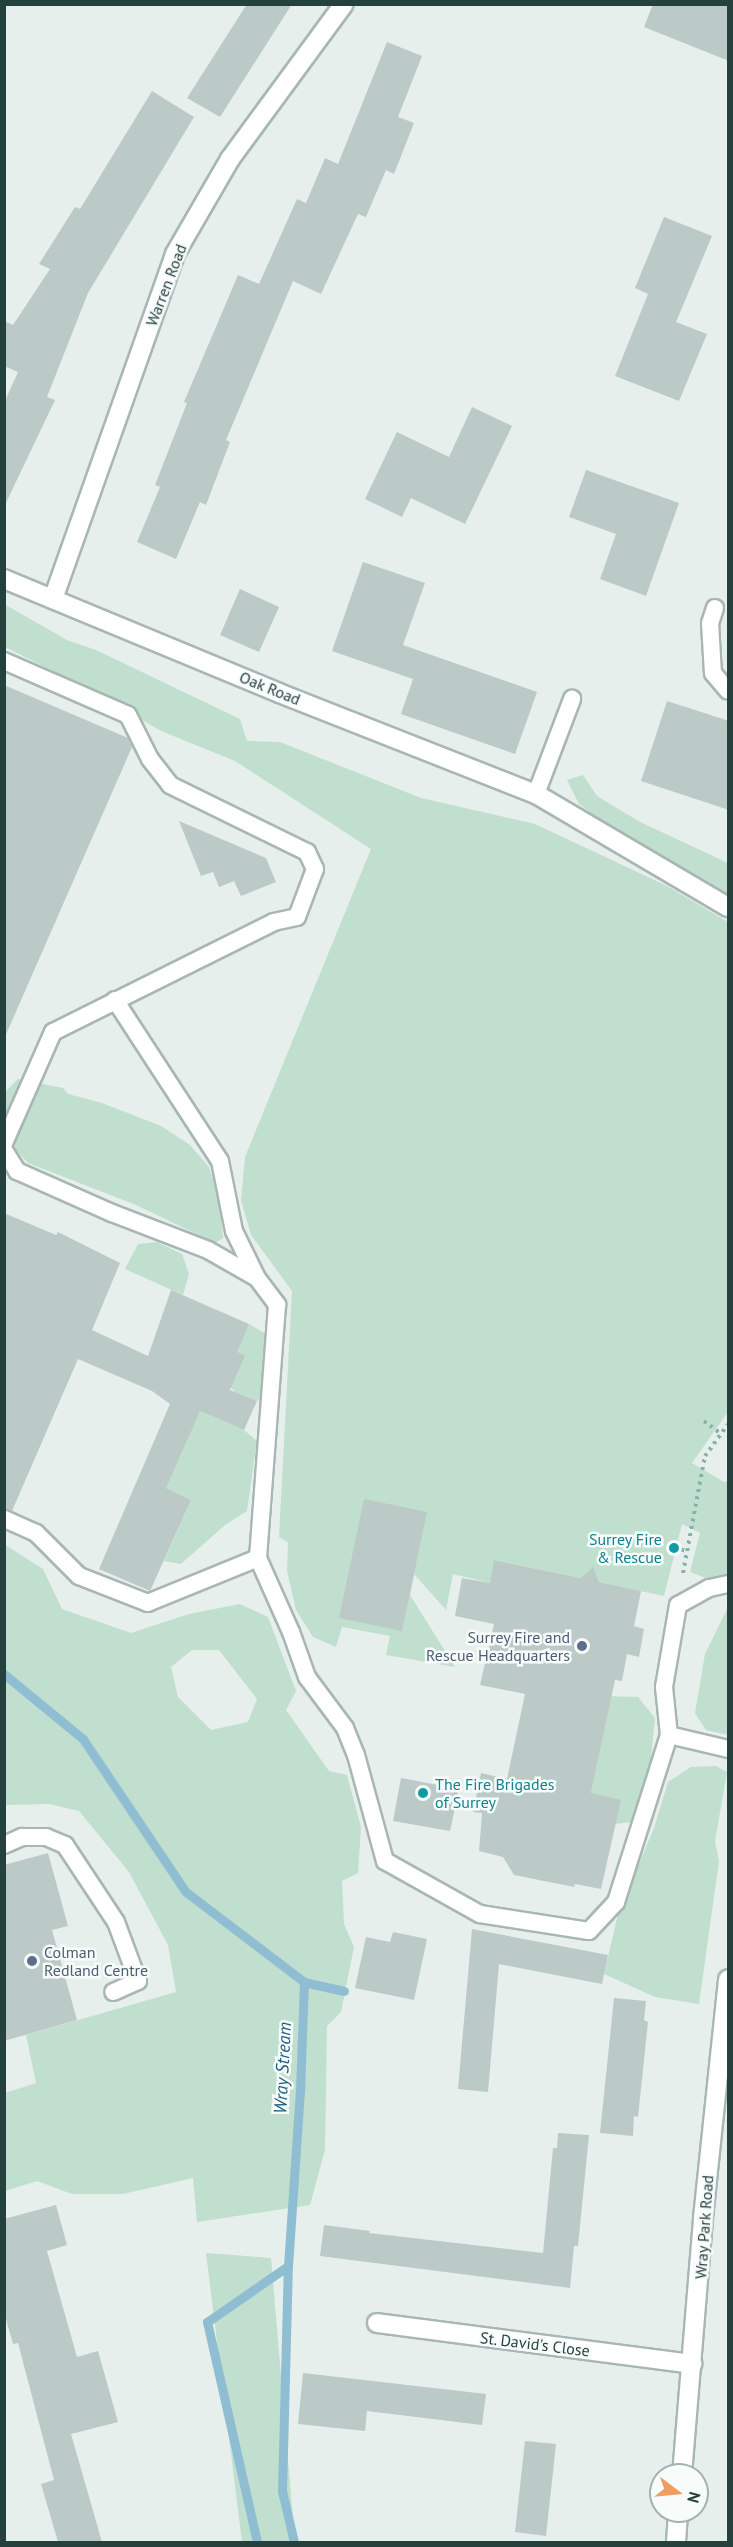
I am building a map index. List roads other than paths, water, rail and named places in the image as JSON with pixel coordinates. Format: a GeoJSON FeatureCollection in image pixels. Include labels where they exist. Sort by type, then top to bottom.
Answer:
{"type":"FeatureCollection","features":[{"type":"Feature","properties":{"kind":"street","name":"Warren Road"},"geometry":{"type":"LineString","coordinates":[[53,599],[175,254],[230,159],[344,4]]}},
{"type":"Feature","properties":{"kind":"street","name":"Oak Road"},"geometry":{"type":"LineString","coordinates":[[4,579],[536,794],[729,907]]}},
{"type":"Feature","properties":{"kind":"street","name":"Wray Park Road"},"geometry":{"type":"LineString","coordinates":[[683,2463],[708,2171],[729,1979]]}},
{"type":"Feature","properties":{"kind":"street","name":"St. David's Close"},"geometry":{"type":"LineString","coordinates":[[377,2323],[692,2364]]}},
{"type":"Feature","properties":{"kind":"street"},"geometry":{"type":"LineString","coordinates":[[676,2542],[677,2523]]}},
{"type":"Feature","properties":{"kind":"lane"},"geometry":{"type":"LineString","coordinates":[[715,608],[710,623],[713,673],[729,690]]}},
{"type":"Feature","properties":{"kind":"lane"},"geometry":{"type":"LineString","coordinates":[[4,661],[128,715],[150,759],[170,785],[307,852],[315,869],[297,917],[274,922],[52,1032],[4,1143]]}},
{"type":"Feature","properties":{"kind":"lane"},"geometry":{"type":"LineString","coordinates":[[536,794],[572,699]]}},
{"type":"Feature","properties":{"kind":"lane"},"geometry":{"type":"LineString","coordinates":[[116,1000],[220,1161],[234,1231],[257,1278],[277,1305],[258,1558],[291,1632],[307,1677],[345,1728],[356,1755],[372,1821],[385,1862],[480,1914],[589,1931],[616,1902],[669,1736],[664,1687],[678,1605],[709,1588],[729,1584]]}},
{"type":"Feature","properties":{"kind":"lane"},"geometry":{"type":"LineString","coordinates":[[4,1150],[16,1171],[112,1213],[208,1250],[257,1278]]}},
{"type":"Feature","properties":{"kind":"lane"},"geometry":{"type":"LineString","coordinates":[[4,1519],[36,1533],[79,1576],[148,1603],[258,1558]]}},
{"type":"Feature","properties":{"kind":"lane"},"geometry":{"type":"LineString","coordinates":[[669,1736],[729,1749]]}},
{"type":"Feature","properties":{"kind":"lane"},"geometry":{"type":"LineString","coordinates":[[4,1845],[22,1838],[46,1837],[65,1845],[116,1922],[138,1981],[113,1992]]}},
{"type":"Feature","properties":{"kind":"waterway","name":"Wray Stream"},"geometry":{"type":"LineString","coordinates":[[4,1674],[83,1739],[186,1892],[304,1982],[344,1991]]}},
{"type":"Feature","properties":{"kind":"waterway","name":"Wray Stream"},"geometry":{"type":"LineString","coordinates":[[294,2542],[282,2491],[288,2266],[300,2091],[304,1982]]}},
{"type":"Feature","properties":{"kind":"waterway","name":"Wray Stream"},"geometry":{"type":"LineString","coordinates":[[257,2542],[207,2322],[288,2266]]}},
{"type":"Feature","properties":{"kind":"place","name":"Surrey Fire & Rescue"},"geometry":{"type":"Point","coordinates":[674,1548]}},
{"type":"Feature","properties":{"kind":"place","name":"Surrey Fire and Rescue Headquarters"},"geometry":{"type":"Point","coordinates":[582,1646]}},
{"type":"Feature","properties":{"kind":"place","name":"The Fire Brigades of Surrey"},"geometry":{"type":"Point","coordinates":[423,1793]}},
{"type":"Feature","properties":{"kind":"place","name":"Colman Redland Centre"},"geometry":{"type":"Point","coordinates":[32,1961]}}]}
